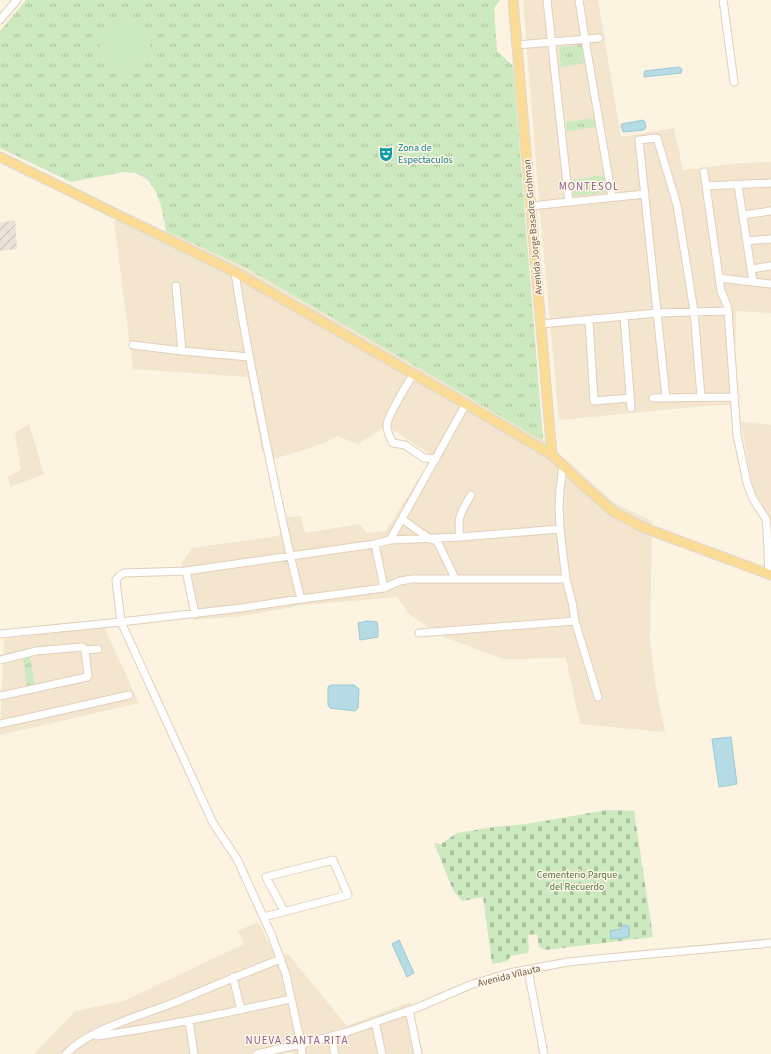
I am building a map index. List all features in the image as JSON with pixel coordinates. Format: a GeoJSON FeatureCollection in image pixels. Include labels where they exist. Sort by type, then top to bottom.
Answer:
{"type":"FeatureCollection","features":[{"type":"Feature","properties":{"kind":"main road","name":"Avenida Jorge Basadre Grohman"},"geometry":{"type":"LineString","coordinates":[[513,0],[552,455]]}},
{"type":"Feature","properties":{"kind":"main road"},"geometry":{"type":"LineString","coordinates":[[0,157],[235,272],[414,373],[552,455],[614,512],[626,519],[642,527],[770,574]]}},
{"type":"Feature","properties":{"kind":"street"},"geometry":{"type":"LineString","coordinates":[[0,20],[18,0]]}},
{"type":"Feature","properties":{"kind":"street"},"geometry":{"type":"LineString","coordinates":[[547,0],[569,202]]}},
{"type":"Feature","properties":{"kind":"street"},"geometry":{"type":"LineString","coordinates":[[580,0],[585,39],[612,197]]}},
{"type":"Feature","properties":{"kind":"street"},"geometry":{"type":"LineString","coordinates":[[723,0],[734,82]]}},
{"type":"Feature","properties":{"kind":"street"},"geometry":{"type":"LineString","coordinates":[[517,45],[599,38]]}},
{"type":"Feature","properties":{"kind":"street"},"geometry":{"type":"LineString","coordinates":[[666,398],[639,140],[657,138],[677,205],[694,311],[701,397]]}},
{"type":"Feature","properties":{"kind":"street"},"geometry":{"type":"LineString","coordinates":[[704,172],[721,291],[728,311],[737,435],[746,483],[753,499],[766,519],[770,574]]}},
{"type":"Feature","properties":{"kind":"street"},"geometry":{"type":"LineString","coordinates":[[706,186],[771,183]]}},
{"type":"Feature","properties":{"kind":"street"},"geometry":{"type":"LineString","coordinates":[[738,185],[753,282]]}},
{"type":"Feature","properties":{"kind":"street"},"geometry":{"type":"LineString","coordinates":[[531,206],[645,194]]}},
{"type":"Feature","properties":{"kind":"street"},"geometry":{"type":"LineString","coordinates":[[743,215],[771,211]]}},
{"type":"Feature","properties":{"kind":"street"},"geometry":{"type":"LineString","coordinates":[[747,241],[771,238]]}},
{"type":"Feature","properties":{"kind":"street"},"geometry":{"type":"LineString","coordinates":[[751,269],[771,266]]}},
{"type":"Feature","properties":{"kind":"street"},"geometry":{"type":"LineString","coordinates":[[235,272],[249,356],[290,557],[301,599]]}},
{"type":"Feature","properties":{"kind":"street"},"geometry":{"type":"LineString","coordinates":[[719,278],[771,284]]}},
{"type":"Feature","properties":{"kind":"street"},"geometry":{"type":"LineString","coordinates":[[176,286],[182,351]]}},
{"type":"Feature","properties":{"kind":"street"},"geometry":{"type":"LineString","coordinates":[[541,324],[657,313],[728,311]]}},
{"type":"Feature","properties":{"kind":"street"},"geometry":{"type":"LineString","coordinates":[[624,316],[631,408]]}},
{"type":"Feature","properties":{"kind":"street"},"geometry":{"type":"LineString","coordinates":[[589,320],[594,401],[630,398]]}},
{"type":"Feature","properties":{"kind":"street"},"geometry":{"type":"LineString","coordinates":[[133,344],[182,351],[249,356]]}},
{"type":"Feature","properties":{"kind":"street"},"geometry":{"type":"LineString","coordinates":[[414,373],[388,420],[387,430],[393,443],[405,445],[424,458],[436,459]]}},
{"type":"Feature","properties":{"kind":"street"},"geometry":{"type":"LineString","coordinates":[[653,398],[735,397]]}},
{"type":"Feature","properties":{"kind":"street"},"geometry":{"type":"LineString","coordinates":[[390,540],[466,404]]}},
{"type":"Feature","properties":{"kind":"street"},"geometry":{"type":"LineString","coordinates":[[563,465],[560,490],[560,529],[566,579],[575,621],[598,697]]}},
{"type":"Feature","properties":{"kind":"street"},"geometry":{"type":"LineString","coordinates":[[460,537],[458,524],[459,517],[472,495]]}},
{"type":"Feature","properties":{"kind":"street"},"geometry":{"type":"LineString","coordinates":[[402,519],[437,541],[455,578]]}},
{"type":"Feature","properties":{"kind":"street"},"geometry":{"type":"LineString","coordinates":[[302,1054],[281,959],[264,917],[241,871],[237,859],[213,823],[121,622],[116,580],[124,573],[186,571],[290,557],[375,544],[390,540],[460,537],[560,529]]}},
{"type":"Feature","properties":{"kind":"street"},"geometry":{"type":"LineString","coordinates":[[375,544],[384,588]]}},
{"type":"Feature","properties":{"kind":"street"},"geometry":{"type":"LineString","coordinates":[[186,571],[195,614]]}},
{"type":"Feature","properties":{"kind":"street"},"geometry":{"type":"LineString","coordinates":[[0,634],[195,614],[384,588],[406,580],[455,578],[566,579]]}},
{"type":"Feature","properties":{"kind":"street"},"geometry":{"type":"LineString","coordinates":[[419,634],[575,621]]}},
{"type":"Feature","properties":{"kind":"street"},"geometry":{"type":"LineString","coordinates":[[0,660],[36,651],[82,647],[85,650],[98,649]]}},
{"type":"Feature","properties":{"kind":"street"},"geometry":{"type":"LineString","coordinates":[[0,696],[87,677],[88,673],[85,650]]}},
{"type":"Feature","properties":{"kind":"street"},"geometry":{"type":"LineString","coordinates":[[0,724],[129,695]]}},
{"type":"Feature","properties":{"kind":"street"},"geometry":{"type":"LineString","coordinates":[[264,917],[284,912],[348,895],[332,860],[266,877],[284,912]]}},
{"type":"Feature","properties":{"kind":"street","name":"Avenida Vilauta"},"geometry":{"type":"LineString","coordinates":[[256,1054],[331,1036],[375,1022],[488,979],[528,970],[568,962],[771,943]]}},
{"type":"Feature","properties":{"kind":"street"},"geometry":{"type":"LineString","coordinates":[[66,1054],[88,1037],[233,977],[281,959]]}},
{"type":"Feature","properties":{"kind":"street"},"geometry":{"type":"LineString","coordinates":[[528,970],[544,1054]]}},
{"type":"Feature","properties":{"kind":"street"},"geometry":{"type":"LineString","coordinates":[[233,977],[241,1010]]}},
{"type":"Feature","properties":{"kind":"street"},"geometry":{"type":"LineString","coordinates":[[88,1037],[134,1031],[189,1021],[291,999]]}},
{"type":"Feature","properties":{"kind":"street"},"geometry":{"type":"LineString","coordinates":[[408,1010],[418,1054]]}},
{"type":"Feature","properties":{"kind":"street"},"geometry":{"type":"LineString","coordinates":[[189,1021],[194,1054]]}},
{"type":"Feature","properties":{"kind":"street"},"geometry":{"type":"LineString","coordinates":[[375,1022],[382,1054]]}},
{"type":"Feature","properties":{"kind":"street"},"geometry":{"type":"LineString","coordinates":[[331,1036],[335,1054]]}},
{"type":"Feature","properties":{"kind":"shaded area"},"geometry":{"type":"Polygon","coordinates":[[[523,0],[598,0],[621,137],[674,128],[683,170],[743,163],[771,162],[771,313],[736,311],[735,372],[739,404],[559,420],[523,0]]]}},
{"type":"Feature","properties":{"kind":"shaded area"},"geometry":{"type":"Polygon","coordinates":[[[15,220],[17,249],[0,251],[0,223],[15,220]]]}},
{"type":"Feature","properties":{"kind":"shaded area"},"geometry":{"type":"Polygon","coordinates":[[[114,220],[166,231],[243,267],[539,439],[543,439],[613,502],[652,521],[650,639],[655,683],[665,732],[580,724],[566,658],[503,659],[439,635],[409,614],[397,597],[304,605],[242,616],[194,620],[181,565],[192,548],[279,536],[286,518],[301,516],[305,533],[359,524],[367,533],[386,531],[433,456],[387,426],[358,444],[337,436],[325,443],[274,459],[262,451],[248,377],[133,369],[114,220]]]}},
{"type":"Feature","properties":{"kind":"shaded area"},"geometry":{"type":"Polygon","coordinates":[[[741,422],[771,425],[771,529],[770,517],[752,488],[741,422]]]}},
{"type":"Feature","properties":{"kind":"shaded area"},"geometry":{"type":"Polygon","coordinates":[[[29,424],[44,474],[10,487],[8,476],[21,470],[15,433],[29,424]]]}},
{"type":"Feature","properties":{"kind":"shaded area"},"geometry":{"type":"Polygon","coordinates":[[[104,627],[139,703],[0,735],[4,639],[104,627]]]}},
{"type":"Feature","properties":{"kind":"shaded area"},"geometry":{"type":"Polygon","coordinates":[[[258,922],[276,957],[288,954],[347,1026],[410,1002],[423,1054],[294,1054],[293,1052],[283,1054],[34,1054],[75,1011],[124,1001],[244,944],[238,931],[258,922]]]}},
{"type":"Feature","properties":{"kind":"green space"},"geometry":{"type":"Polygon","coordinates":[[[26,0],[500,0],[494,8],[497,51],[513,66],[543,439],[539,439],[244,267],[166,231],[161,206],[156,192],[148,180],[136,173],[124,172],[71,182],[0,148],[0,31],[26,0]]]}},
{"type":"Feature","properties":{"kind":"green space"},"geometry":{"type":"Polygon","coordinates":[[[120,17],[130,17],[143,24],[150,37],[150,47],[143,60],[130,67],[120,67],[111,63],[104,56],[100,47],[100,37],[104,28],[111,21],[120,17]]]}},
{"type":"Feature","properties":{"kind":"green space"},"geometry":{"type":"Polygon","coordinates":[[[582,45],[586,63],[561,67],[559,47],[582,45]]]}},
{"type":"Feature","properties":{"kind":"green space"},"geometry":{"type":"Polygon","coordinates":[[[595,118],[596,127],[567,131],[566,122],[595,118]]]}},
{"type":"Feature","properties":{"kind":"green space"},"geometry":{"type":"Polygon","coordinates":[[[604,175],[607,192],[573,196],[572,180],[604,175]]]}},
{"type":"Feature","properties":{"kind":"green space"},"geometry":{"type":"Polygon","coordinates":[[[30,656],[35,688],[27,690],[23,657],[30,656]]]}},
{"type":"Feature","properties":{"kind":"green space","name":"Cementerio Parque del Recuerdo"},"geometry":{"type":"Polygon","coordinates":[[[607,810],[634,811],[653,937],[545,950],[539,947],[537,934],[528,935],[529,949],[527,953],[511,956],[507,961],[492,964],[483,897],[462,901],[453,890],[434,843],[441,844],[457,833],[526,824],[607,810]]]}},
{"type":"Feature","properties":{"kind":"water"},"geometry":{"type":"Polygon","coordinates":[[[679,67],[682,69],[681,73],[644,77],[645,71],[679,67]]]}},
{"type":"Feature","properties":{"kind":"water"},"geometry":{"type":"Polygon","coordinates":[[[643,120],[646,127],[644,130],[623,132],[621,126],[622,124],[643,120]]]}},
{"type":"Feature","properties":{"kind":"water"},"geometry":{"type":"Polygon","coordinates":[[[368,621],[377,622],[378,637],[360,640],[358,623],[368,621]]]}},
{"type":"Feature","properties":{"kind":"water"},"geometry":{"type":"Polygon","coordinates":[[[331,685],[354,685],[359,689],[358,708],[355,711],[330,708],[328,705],[328,687],[331,685]]]}},
{"type":"Feature","properties":{"kind":"water"},"geometry":{"type":"Polygon","coordinates":[[[731,737],[737,784],[719,787],[712,739],[731,737]]]}},
{"type":"Feature","properties":{"kind":"water"},"geometry":{"type":"Polygon","coordinates":[[[623,925],[629,926],[629,937],[611,939],[610,931],[621,929],[623,925]]]}},
{"type":"Feature","properties":{"kind":"water"},"geometry":{"type":"Polygon","coordinates":[[[399,940],[414,973],[407,977],[392,944],[399,940]]]}},
{"type":"Feature","properties":{"kind":"place","name":"Zona de Espectaculos"},"geometry":{"type":"Point","coordinates":[386,154]}},
{"type":"Feature","properties":{"kind":"district","name":"MONTESOL"},"geometry":{"type":"Point","coordinates":[589,186]}},
{"type":"Feature","properties":{"kind":"district","name":"NUEVA SANTA RITA"},"geometry":{"type":"Point","coordinates":[297,1040]}}]}
